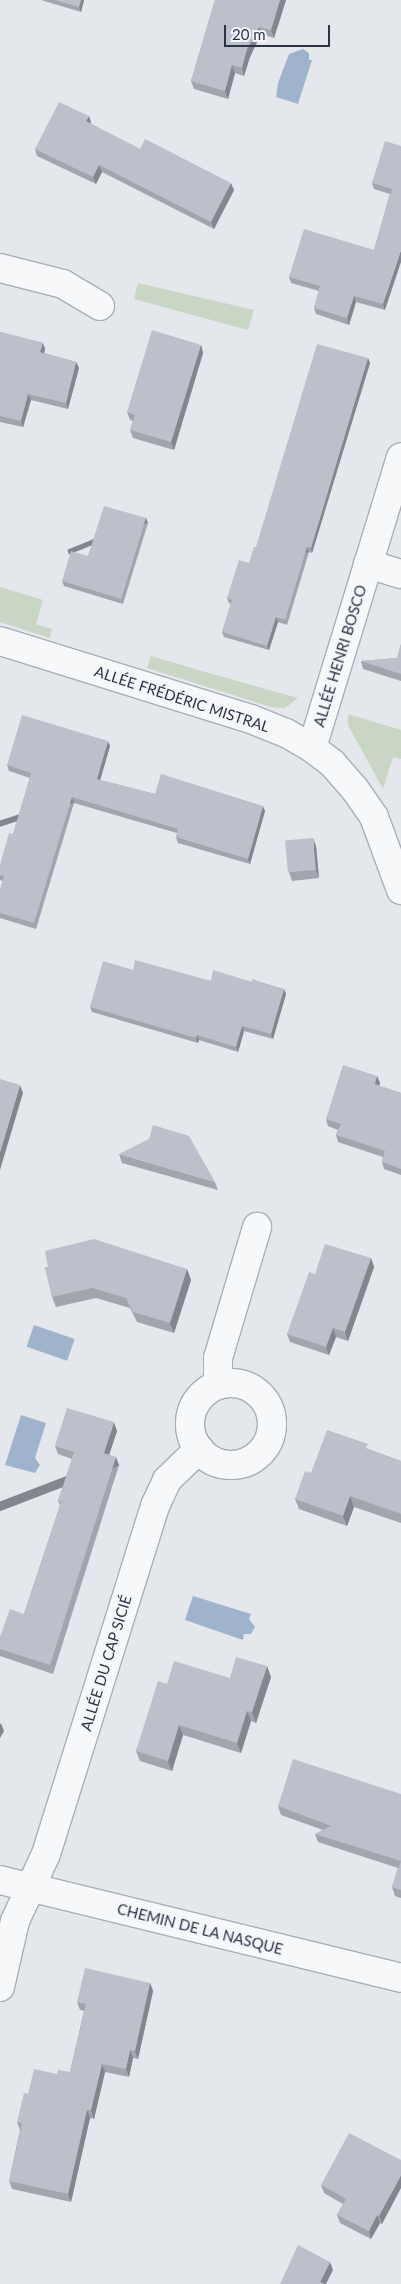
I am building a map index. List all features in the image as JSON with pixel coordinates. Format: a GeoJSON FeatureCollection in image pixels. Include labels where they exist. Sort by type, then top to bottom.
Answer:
{"type":"FeatureCollection","features":[{"type":"Feature","properties":{"kind":"street"},"geometry":{"type":"LineString","coordinates":[[0,268],[63,284],[100,306]]}},
{"type":"Feature","properties":{"kind":"street","name":"ALLÉE HENRI BOSCO"},"geometry":{"type":"LineString","coordinates":[[312,748],[401,457]]}},
{"type":"Feature","properties":{"kind":"street"},"geometry":{"type":"LineString","coordinates":[[368,564],[401,574]]}},
{"type":"Feature","properties":{"kind":"street","name":"ALLÉE FRÉDÉRIC MISTRAL"},"geometry":{"type":"LineString","coordinates":[[0,641],[251,719],[312,748],[332,764],[354,788],[374,817],[401,890]]}},
{"type":"Feature","properties":{"kind":"street"},"geometry":{"type":"LineString","coordinates":[[218,1385],[218,1358],[257,1227]]}},
{"type":"Feature","properties":{"kind":"street"},"geometry":{"type":"LineString","coordinates":[[232,1383],[247,1386],[259,1394],[267,1405],[271,1419],[271,1433],[265,1447],[256,1457],[243,1464],[229,1466],[215,1462],[202,1454],[194,1443],[190,1430],[191,1416],[196,1402],[206,1391],[218,1385],[232,1383]]}},
{"type":"Feature","properties":{"kind":"street","name":"ALLÉE DU CAP SICIÉ"},"geometry":{"type":"LineString","coordinates":[[0,1987],[15,1921],[46,1854],[156,1504],[168,1480],[199,1449]]}},
{"type":"Feature","properties":{"kind":"street","name":"CHEMIN DE LA NASQUE"},"geometry":{"type":"LineString","coordinates":[[0,1880],[401,1978]]}},
{"type":"Feature","properties":{"kind":"green space"},"geometry":{"type":"Polygon","coordinates":[[[138,283],[254,310],[248,330],[134,299],[138,283]]]}},
{"type":"Feature","properties":{"kind":"green space"},"geometry":{"type":"Polygon","coordinates":[[[0,587],[43,600],[36,624],[52,629],[50,638],[0,622],[0,587]]]}},
{"type":"Feature","properties":{"kind":"green space"},"geometry":{"type":"Polygon","coordinates":[[[151,656],[298,698],[285,708],[271,707],[147,668],[151,656]]]}},
{"type":"Feature","properties":{"kind":"green space"},"geometry":{"type":"Polygon","coordinates":[[[348,714],[401,730],[401,759],[393,757],[383,789],[348,725],[348,714]]]}},
{"type":"Feature","properties":{"kind":"water"},"geometry":{"type":"Polygon","coordinates":[[[303,49],[309,53],[309,60],[312,60],[298,104],[276,97],[278,83],[289,54],[303,49]]]}},
{"type":"Feature","properties":{"kind":"water"},"geometry":{"type":"Polygon","coordinates":[[[34,1325],[75,1339],[67,1361],[27,1347],[34,1325]]]}},
{"type":"Feature","properties":{"kind":"water"},"geometry":{"type":"Polygon","coordinates":[[[21,1415],[46,1423],[35,1458],[40,1465],[35,1473],[5,1465],[21,1415]]]}},
{"type":"Feature","properties":{"kind":"water"},"geometry":{"type":"Polygon","coordinates":[[[193,1596],[251,1614],[249,1619],[255,1627],[251,1634],[244,1634],[243,1640],[185,1620],[193,1596]]]}},
{"type":"Feature","properties":{"kind":"building"},"geometry":{"type":"Polygon","coordinates":[[[55,0],[81,0],[79,7],[55,0]]]}},
{"type":"Feature","properties":{"kind":"building"},"geometry":{"type":"Polygon","coordinates":[[[215,0],[280,0],[271,30],[259,27],[247,49],[242,68],[232,65],[225,91],[191,81],[215,0]]]}},
{"type":"Feature","properties":{"kind":"building"},"geometry":{"type":"Polygon","coordinates":[[[59,102],[89,116],[86,121],[140,149],[145,139],[231,183],[211,222],[99,165],[93,177],[35,149],[59,102]]]}},
{"type":"Feature","properties":{"kind":"building"},"geometry":{"type":"Polygon","coordinates":[[[385,141],[401,146],[401,250],[383,304],[354,296],[347,318],[314,308],[320,286],[289,277],[304,229],[374,250],[392,189],[372,183],[385,141]]]}},
{"type":"Feature","properties":{"kind":"building"},"geometry":{"type":"Polygon","coordinates":[[[152,330],[201,345],[171,442],[130,430],[135,415],[127,412],[152,330]]]}},
{"type":"Feature","properties":{"kind":"building"},"geometry":{"type":"Polygon","coordinates":[[[0,332],[43,343],[40,352],[76,362],[66,403],[28,394],[21,421],[0,416],[0,332]]]}},
{"type":"Feature","properties":{"kind":"building"},"geometry":{"type":"Polygon","coordinates":[[[317,344],[368,358],[311,548],[307,547],[285,620],[276,617],[267,646],[222,632],[232,600],[227,598],[239,560],[249,563],[254,547],[256,547],[317,344]]]}},
{"type":"Feature","properties":{"kind":"building"},"geometry":{"type":"Polygon","coordinates":[[[104,506],[146,518],[121,599],[62,581],[71,551],[88,556],[104,506]]]}},
{"type":"Feature","properties":{"kind":"building"},"geometry":{"type":"Polygon","coordinates":[[[401,644],[401,674],[361,661],[397,658],[401,644]]]}},
{"type":"Feature","properties":{"kind":"building"},"geometry":{"type":"Polygon","coordinates":[[[22,715],[108,741],[97,779],[155,794],[161,774],[263,806],[248,859],[176,837],[178,829],[72,797],[34,923],[0,913],[0,890],[4,876],[0,875],[0,865],[9,833],[13,834],[31,773],[7,765],[22,715]]]}},
{"type":"Feature","properties":{"kind":"building"},"geometry":{"type":"Polygon","coordinates":[[[313,838],[316,870],[288,872],[285,840],[313,838]]]}},
{"type":"Feature","properties":{"kind":"building"},"geometry":{"type":"Polygon","coordinates":[[[135,960],[211,981],[213,970],[252,982],[252,979],[284,989],[271,1034],[242,1026],[236,1047],[197,1035],[196,1038],[90,1007],[103,961],[133,970],[135,960]]]}},
{"type":"Feature","properties":{"kind":"building"},"geometry":{"type":"Polygon","coordinates":[[[343,1065],[377,1076],[375,1084],[401,1093],[401,1169],[382,1162],[385,1151],[336,1135],[341,1124],[326,1119],[343,1065]]]}},
{"type":"Feature","properties":{"kind":"building"},"geometry":{"type":"Polygon","coordinates":[[[0,1079],[20,1085],[0,1152],[0,1079]]]}},
{"type":"Feature","properties":{"kind":"building"},"geometry":{"type":"Polygon","coordinates":[[[153,1125],[189,1136],[215,1182],[119,1154],[149,1139],[153,1125]]]}},
{"type":"Feature","properties":{"kind":"building"},"geometry":{"type":"Polygon","coordinates":[[[94,1239],[187,1269],[170,1323],[133,1312],[126,1298],[92,1288],[52,1297],[45,1267],[48,1267],[45,1251],[94,1239]]]}},
{"type":"Feature","properties":{"kind":"building"},"geometry":{"type":"Polygon","coordinates":[[[325,1244],[371,1258],[345,1332],[333,1328],[326,1347],[287,1334],[309,1272],[315,1274],[325,1244]]]}},
{"type":"Feature","properties":{"kind":"building"},"geometry":{"type":"Polygon","coordinates":[[[67,1408],[114,1422],[104,1453],[116,1457],[50,1665],[0,1649],[0,1637],[10,1609],[24,1614],[61,1502],[58,1501],[74,1452],[55,1446],[67,1408]]]}},
{"type":"Feature","properties":{"kind":"building"},"geometry":{"type":"Polygon","coordinates":[[[327,1430],[368,1444],[366,1448],[401,1461],[401,1514],[350,1496],[343,1516],[295,1499],[305,1471],[311,1473],[327,1430]]]}},
{"type":"Feature","properties":{"kind":"building"},"geometry":{"type":"Polygon","coordinates":[[[236,1657],[267,1666],[252,1712],[247,1711],[237,1743],[179,1725],[168,1761],[136,1751],[158,1681],[167,1684],[174,1661],[230,1678],[236,1657]]]}},
{"type":"Feature","properties":{"kind":"building"},"geometry":{"type":"Polygon","coordinates":[[[293,1759],[401,1794],[401,1861],[315,1834],[331,1826],[278,1806],[293,1759]]]}},
{"type":"Feature","properties":{"kind":"building"},"geometry":{"type":"Polygon","coordinates":[[[401,1861],[401,1890],[392,1887],[401,1861]]]}},
{"type":"Feature","properties":{"kind":"building"},"geometry":{"type":"Polygon","coordinates":[[[85,1968],[150,1983],[135,2051],[130,2050],[126,2069],[102,2064],[91,2110],[87,2110],[68,2194],[9,2181],[22,2123],[17,2122],[24,2093],[28,2094],[34,2069],[57,2074],[58,2070],[70,2072],[86,2004],[77,2002],[85,1968]]]}},
{"type":"Feature","properties":{"kind":"building"},"geometry":{"type":"Polygon","coordinates":[[[349,2133],[401,2160],[401,2175],[369,2231],[337,2215],[346,2199],[321,2185],[349,2133]]]}},
{"type":"Feature","properties":{"kind":"building"},"geometry":{"type":"Polygon","coordinates":[[[298,2245],[330,2262],[320,2282],[325,2284],[280,2284],[298,2245]]]}}]}
